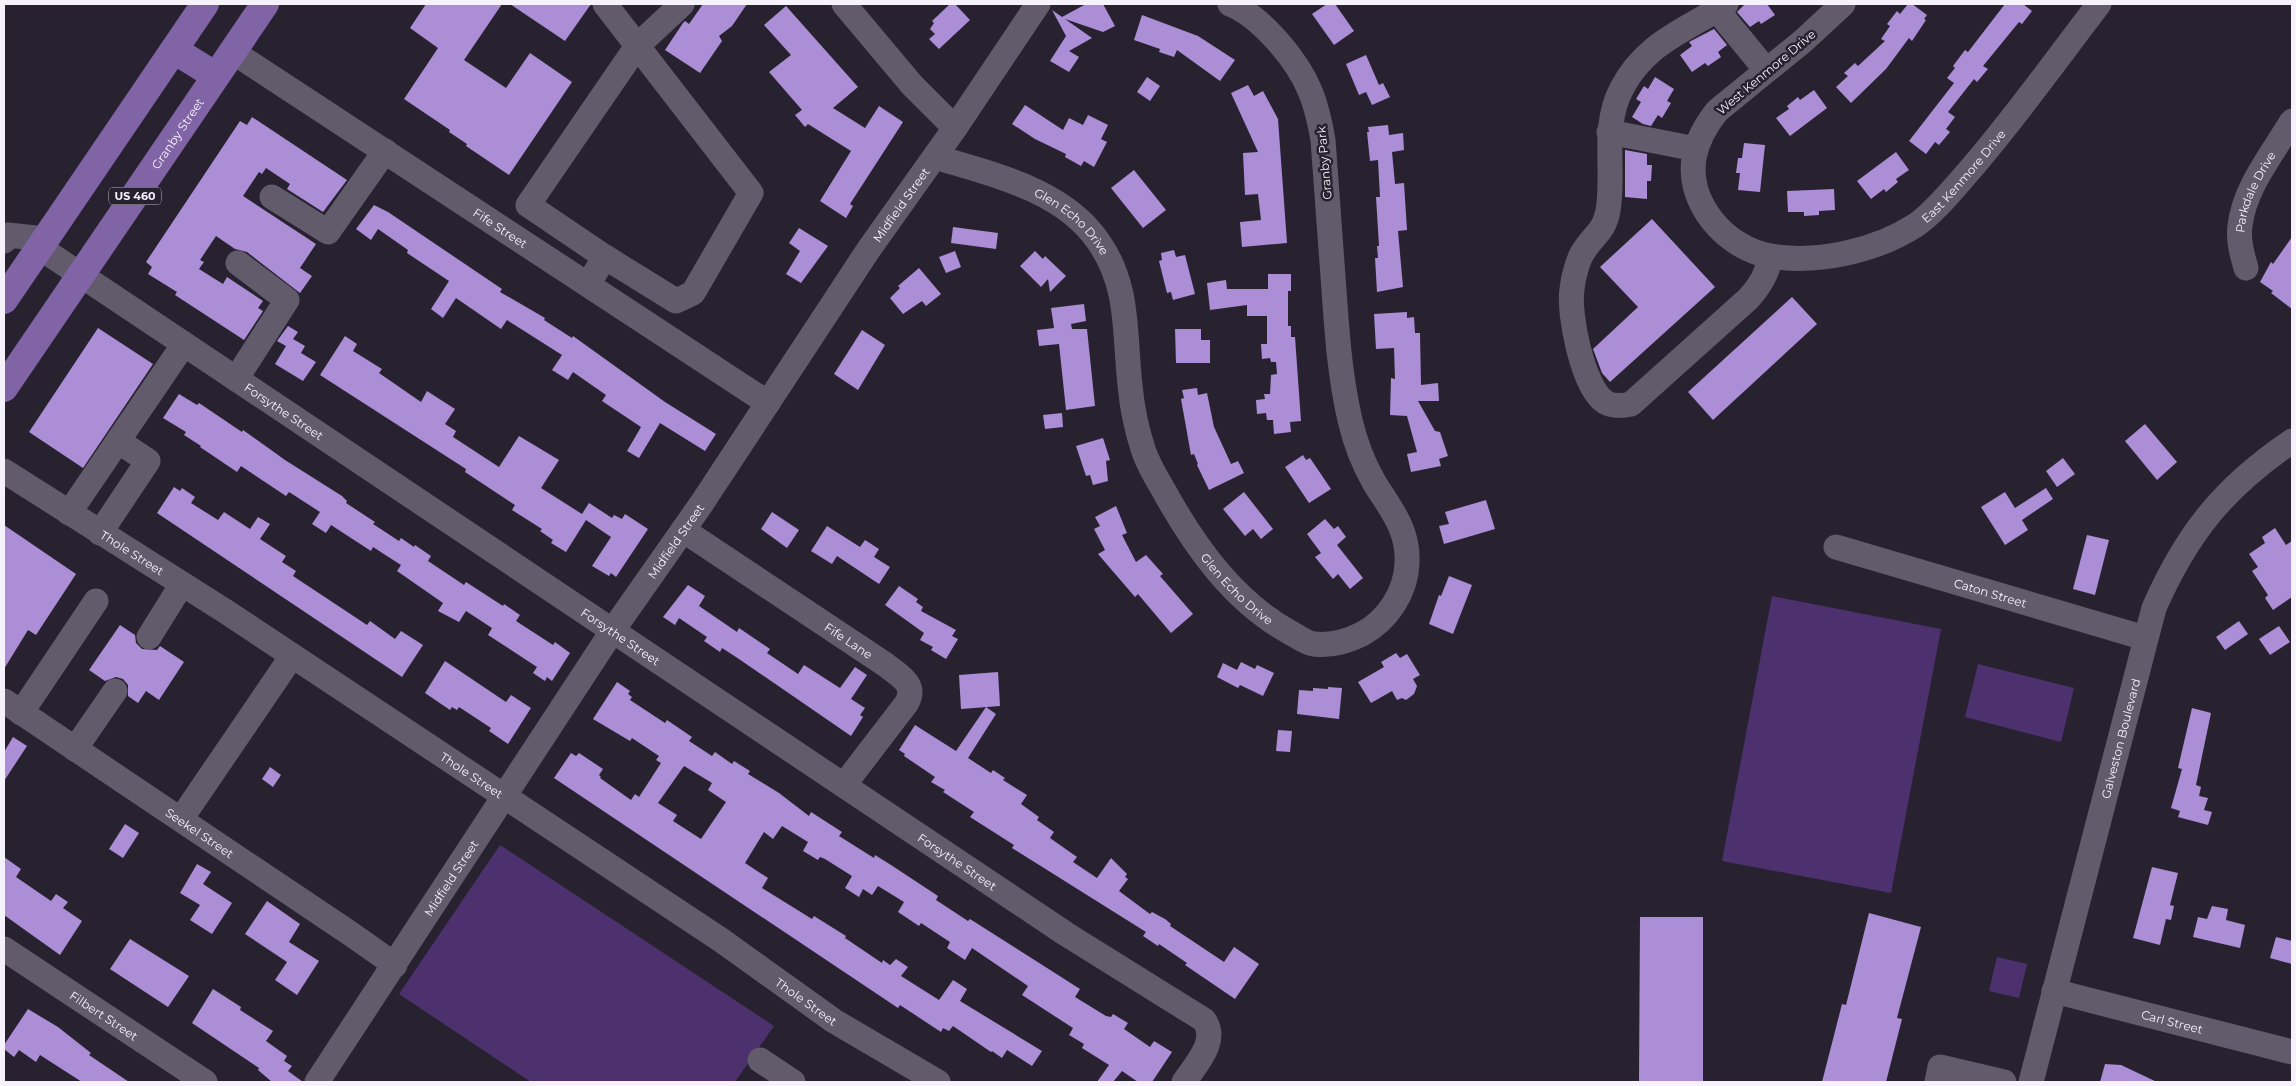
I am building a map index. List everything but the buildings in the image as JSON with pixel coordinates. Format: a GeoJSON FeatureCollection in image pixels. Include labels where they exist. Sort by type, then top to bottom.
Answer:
{"type":"FeatureCollection","features":[{"type":"Feature","properties":{"kind":"main road","name":"Granby Street"},"geometry":{"type":"LineString","coordinates":[[4,388],[265,4]]}},
{"type":"Feature","properties":{"kind":"main road"},"geometry":{"type":"LineString","coordinates":[[4,300],[174,50],[195,8]]}},
{"type":"Feature","properties":{"kind":"main road"},"geometry":{"type":"LineString","coordinates":[[174,50],[216,76]]}},
{"type":"Feature","properties":{"kind":"street"},"geometry":{"type":"LineString","coordinates":[[605,4],[637,46],[751,193],[693,293],[676,300],[604,257],[528,205],[637,46],[682,4]]}},
{"type":"Feature","properties":{"kind":"street"},"geometry":{"type":"LineString","coordinates":[[844,4],[912,85],[955,128]]}},
{"type":"Feature","properties":{"kind":"street","name":"Midfield Street"},"geometry":{"type":"LineString","coordinates":[[317,1082],[613,630],[768,403],[869,249],[935,157],[1038,4]]}},
{"type":"Feature","properties":{"kind":"street","name":"Granby Park"},"geometry":{"type":"LineString","coordinates":[[1230,4],[1260,25],[1281,46],[1309,89],[1318,114],[1323,140],[1330,238]]}},
{"type":"Feature","properties":{"kind":"street","name":"West Kenmore Drive"},"geometry":{"type":"LineString","coordinates":[[1771,256],[1744,247],[1727,236],[1712,221],[1700,201],[1695,187],[1693,173],[1696,149],[1706,125],[1717,111],[1803,41],[1842,4]]}},
{"type":"Feature","properties":{"kind":"street","name":"East Kenmore Drive"},"geometry":{"type":"LineString","coordinates":[[1771,256],[1791,258],[1829,256],[1854,251],[1884,241],[1918,224],[1957,185],[1993,144],[2099,4]]}},
{"type":"Feature","properties":{"kind":"street"},"geometry":{"type":"LineString","coordinates":[[1766,70],[1722,7],[1668,37],[1639,65],[1622,88],[1613,112],[1609,132],[1609,201],[1605,225],[1584,250],[1572,289],[1573,319],[1579,349],[1598,396],[1606,403],[1620,406],[1631,404],[1656,384],[1754,293],[1768,271],[1771,256]]}},
{"type":"Feature","properties":{"kind":"street","name":"Fife Street"},"geometry":{"type":"LineString","coordinates":[[233,52],[768,403]]}},
{"type":"Feature","properties":{"kind":"street","name":"Parkdale Drive"},"geometry":{"type":"LineString","coordinates":[[2246,268],[2240,246],[2240,226],[2243,208],[2250,190],[2292,122]]}},
{"type":"Feature","properties":{"kind":"street"},"geometry":{"type":"LineString","coordinates":[[1609,132],[1696,149]]}},
{"type":"Feature","properties":{"kind":"street"},"geometry":{"type":"LineString","coordinates":[[272,197],[328,232],[385,151]]}},
{"type":"Feature","properties":{"kind":"street","name":"Glen Echo Drive"},"geometry":{"type":"LineString","coordinates":[[935,157],[980,170],[1042,194],[1064,207],[1096,238],[1110,259],[1121,287],[1128,346],[1129,383],[1135,419],[1145,455],[1158,480],[1202,552],[1234,592],[1279,627],[1310,644],[1336,643],[1358,636],[1371,629],[1385,616],[1396,601],[1404,584],[1407,566],[1407,550],[1402,529],[1394,510],[1374,482],[1360,452],[1350,421],[1339,356],[1330,238]]}},
{"type":"Feature","properties":{"kind":"street"},"geometry":{"type":"LineString","coordinates":[[4,241],[8,235],[42,243]]}},
{"type":"Feature","properties":{"kind":"street","name":"Forsythe Street"},"geometry":{"type":"LineString","coordinates":[[42,243],[81,275],[844,786],[1066,934],[1204,1020],[1210,1028],[1210,1039],[1184,1082]]}},
{"type":"Feature","properties":{"kind":"street"},"geometry":{"type":"LineString","coordinates":[[588,284],[604,257]]}},
{"type":"Feature","properties":{"kind":"street"},"geometry":{"type":"LineString","coordinates":[[236,379],[287,300],[238,262]]}},
{"type":"Feature","properties":{"kind":"street"},"geometry":{"type":"LineString","coordinates":[[628,310],[644,281]]}},
{"type":"Feature","properties":{"kind":"street"},"geometry":{"type":"LineString","coordinates":[[69,513],[184,344]]}},
{"type":"Feature","properties":{"kind":"street"},"geometry":{"type":"LineString","coordinates":[[100,533],[148,460],[118,441]]}},
{"type":"Feature","properties":{"kind":"street","name":"Galveston Boulevard"},"geometry":{"type":"LineString","coordinates":[[2031,1082],[2154,608],[2170,573],[2207,516],[2249,473],[2291,445]]}},
{"type":"Feature","properties":{"kind":"street","name":"Thole Street"},"geometry":{"type":"LineString","coordinates":[[4,471],[182,584],[721,940],[834,1021],[932,1081]]}},
{"type":"Feature","properties":{"kind":"street","name":"Fife Lane"},"geometry":{"type":"LineString","coordinates":[[682,530],[886,665],[908,682],[911,690],[906,704],[844,786]]}},
{"type":"Feature","properties":{"kind":"street","name":"Caton Street"},"geometry":{"type":"LineString","coordinates":[[1836,547],[2145,638]]}},
{"type":"Feature","properties":{"kind":"street"},"geometry":{"type":"LineString","coordinates":[[149,637],[182,584]]}},
{"type":"Feature","properties":{"kind":"street"},"geometry":{"type":"LineString","coordinates":[[12,707],[96,601]]}},
{"type":"Feature","properties":{"kind":"street"},"geometry":{"type":"LineString","coordinates":[[180,819],[292,656]]}},
{"type":"Feature","properties":{"kind":"street"},"geometry":{"type":"LineString","coordinates":[[75,748],[115,691]]}},
{"type":"Feature","properties":{"kind":"street","name":"Seekel Street"},"geometry":{"type":"LineString","coordinates":[[12,707],[395,965]]}},
{"type":"Feature","properties":{"kind":"street","name":"Filbert Street"},"geometry":{"type":"LineString","coordinates":[[4,949],[205,1082]]}},
{"type":"Feature","properties":{"kind":"street","name":"Carl Street"},"geometry":{"type":"LineString","coordinates":[[2054,991],[2292,1052]]}},
{"type":"Feature","properties":{"kind":"street"},"geometry":{"type":"LineString","coordinates":[[760,1060],[793,1082]]}},
{"type":"Feature","properties":{"kind":"street"},"geometry":{"type":"LineString","coordinates":[[1937,1082],[1940,1067],[1975,1079],[2004,1082]]}},
{"type":"Feature","properties":{"kind":"shaded area"},"geometry":{"type":"Polygon","coordinates":[[[1772,596],[1941,629],[1891,893],[1722,861],[1772,596]]]}},
{"type":"Feature","properties":{"kind":"shaded area"},"geometry":{"type":"Polygon","coordinates":[[[1978,664],[2074,688],[2061,742],[1965,717],[1978,664]]]}},
{"type":"Feature","properties":{"kind":"shaded area"},"geometry":{"type":"Polygon","coordinates":[[[500,845],[774,1026],[735,1082],[531,1082],[399,994],[500,845]]]}},
{"type":"Feature","properties":{"kind":"shaded area"},"geometry":{"type":"Polygon","coordinates":[[[1997,957],[2027,964],[2019,998],[1989,991],[1997,957]]]}}]}
